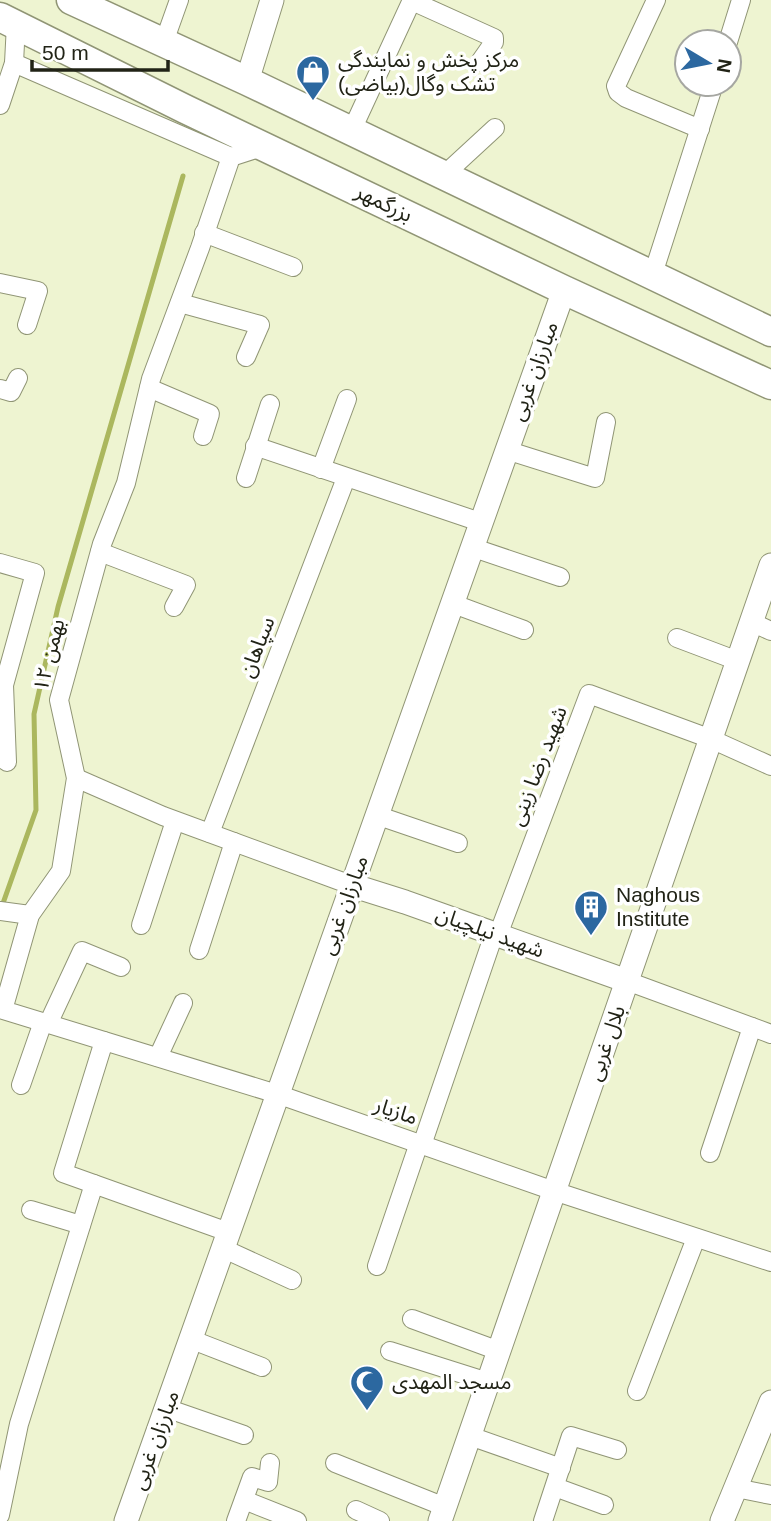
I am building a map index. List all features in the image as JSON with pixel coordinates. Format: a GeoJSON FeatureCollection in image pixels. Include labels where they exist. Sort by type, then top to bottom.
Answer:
{"type":"FeatureCollection","features":[{"type":"Feature","properties":{"kind":"main road"},"geometry":{"type":"LineString","coordinates":[[71,0],[247,81],[771,332]]}},
{"type":"Feature","properties":{"kind":"main road","name":"بزرگمهر"},"geometry":{"type":"LineString","coordinates":[[8,20],[185,109],[564,290],[771,385]]}},
{"type":"Feature","properties":{"kind":"street"},"geometry":{"type":"LineString","coordinates":[[164,42],[179,0]]}},
{"type":"Feature","properties":{"kind":"street"},"geometry":{"type":"LineString","coordinates":[[247,81],[272,0]]}},
{"type":"Feature","properties":{"kind":"street"},"geometry":{"type":"LineString","coordinates":[[656,0],[616,86],[618,92],[700,130]]}},
{"type":"Feature","properties":{"kind":"street"},"geometry":{"type":"LineString","coordinates":[[351,132],[412,1],[494,38],[480,62]]}},
{"type":"Feature","properties":{"kind":"street"},"geometry":{"type":"LineString","coordinates":[[731,28],[736,2]]}},
{"type":"Feature","properties":{"kind":"street"},"geometry":{"type":"LineString","coordinates":[[0,105],[15,63],[8,20]]}},
{"type":"Feature","properties":{"kind":"street"},"geometry":{"type":"LineString","coordinates":[[15,63],[231,157],[265,146]]}},
{"type":"Feature","properties":{"kind":"street"},"geometry":{"type":"LineString","coordinates":[[653,274],[710,98]]}},
{"type":"Feature","properties":{"kind":"street"},"geometry":{"type":"LineString","coordinates":[[444,175],[495,128]]}},
{"type":"Feature","properties":{"kind":"street","name":"۱۲ بهمن"},"geometry":{"type":"LineString","coordinates":[[3,1010],[30,915],[61,871],[76,778],[59,700],[100,552],[126,483],[149,388],[231,157]]}},
{"type":"Feature","properties":{"kind":"street"},"geometry":{"type":"LineString","coordinates":[[204,233],[293,267]]}},
{"type":"Feature","properties":{"kind":"street"},"geometry":{"type":"LineString","coordinates":[[0,283],[38,291],[27,325]]}},
{"type":"Feature","properties":{"kind":"street","name":"مبارزان غربی"},"geometry":{"type":"LineString","coordinates":[[126,1521],[564,290]]}},
{"type":"Feature","properties":{"kind":"street"},"geometry":{"type":"LineString","coordinates":[[180,303],[260,325],[246,357]]}},
{"type":"Feature","properties":{"kind":"street"},"geometry":{"type":"LineString","coordinates":[[0,389],[10,392],[18,378]]}},
{"type":"Feature","properties":{"kind":"street"},"geometry":{"type":"LineString","coordinates":[[149,388],[210,414],[203,436]]}},
{"type":"Feature","properties":{"kind":"street"},"geometry":{"type":"LineString","coordinates":[[321,469],[347,399]]}},
{"type":"Feature","properties":{"kind":"street"},"geometry":{"type":"LineString","coordinates":[[246,478],[270,404]]}},
{"type":"Feature","properties":{"kind":"street"},"geometry":{"type":"LineString","coordinates":[[506,450],[595,478],[606,422]]}},
{"type":"Feature","properties":{"kind":"street"},"geometry":{"type":"LineString","coordinates":[[255,446],[480,522]]}},
{"type":"Feature","properties":{"kind":"street","name":"سپاهان"},"geometry":{"type":"LineString","coordinates":[[210,833],[346,478]]}},
{"type":"Feature","properties":{"kind":"street"},"geometry":{"type":"LineString","coordinates":[[471,547],[560,577]]}},
{"type":"Feature","properties":{"kind":"street"},"geometry":{"type":"LineString","coordinates":[[100,552],[186,584],[174,607]]}},
{"type":"Feature","properties":{"kind":"street"},"geometry":{"type":"LineString","coordinates":[[0,563],[35,573],[4,685],[7,762]]}},
{"type":"Feature","properties":{"kind":"street","name":"بلال غربی"},"geometry":{"type":"LineString","coordinates":[[443,1514],[738,661],[761,627],[771,565]]}},
{"type":"Feature","properties":{"kind":"street"},"geometry":{"type":"LineString","coordinates":[[451,603],[524,630]]}},
{"type":"Feature","properties":{"kind":"street"},"geometry":{"type":"LineString","coordinates":[[677,638],[738,661]]}},
{"type":"Feature","properties":{"kind":"street","name":"شهید رضا زینی"},"geometry":{"type":"LineString","coordinates":[[496,934],[589,694],[711,739]]}},
{"type":"Feature","properties":{"kind":"street"},"geometry":{"type":"LineString","coordinates":[[711,739],[771,766]]}},
{"type":"Feature","properties":{"kind":"street"},"geometry":{"type":"LineString","coordinates":[[76,778],[175,821],[351,885]]}},
{"type":"Feature","properties":{"kind":"street"},"geometry":{"type":"LineString","coordinates":[[376,815],[458,843]]}},
{"type":"Feature","properties":{"kind":"street"},"geometry":{"type":"LineString","coordinates":[[141,925],[175,821]]}},
{"type":"Feature","properties":{"kind":"street"},"geometry":{"type":"LineString","coordinates":[[199,950],[234,842]]}},
{"type":"Feature","properties":{"kind":"street","name":"شهید نیلچیان"},"geometry":{"type":"LineString","coordinates":[[351,885],[627,981]]}},
{"type":"Feature","properties":{"kind":"street"},"geometry":{"type":"LineString","coordinates":[[0,911],[30,915]]}},
{"type":"Feature","properties":{"kind":"street"},"geometry":{"type":"LineString","coordinates":[[377,1266],[496,934]]}},
{"type":"Feature","properties":{"kind":"street"},"geometry":{"type":"LineString","coordinates":[[21,1085],[46,1023],[82,951],[121,967]]}},
{"type":"Feature","properties":{"kind":"street"},"geometry":{"type":"LineString","coordinates":[[627,981],[771,1034]]}},
{"type":"Feature","properties":{"kind":"street"},"geometry":{"type":"LineString","coordinates":[[158,1057],[183,1003]]}},
{"type":"Feature","properties":{"kind":"street","name":"مازیار"},"geometry":{"type":"LineString","coordinates":[[3,1010],[277,1094],[555,1191],[771,1262]]}},
{"type":"Feature","properties":{"kind":"street"},"geometry":{"type":"LineString","coordinates":[[710,1153],[752,1027]]}},
{"type":"Feature","properties":{"kind":"street"},"geometry":{"type":"LineString","coordinates":[[104,1041],[63,1173],[225,1240],[292,1280]]}},
{"type":"Feature","properties":{"kind":"street"},"geometry":{"type":"LineString","coordinates":[[0,1515],[19,1424],[94,1184]]}},
{"type":"Feature","properties":{"kind":"street"},"geometry":{"type":"LineString","coordinates":[[31,1209],[81,1225]]}},
{"type":"Feature","properties":{"kind":"street"},"geometry":{"type":"LineString","coordinates":[[637,1391],[696,1238]]}},
{"type":"Feature","properties":{"kind":"street"},"geometry":{"type":"LineString","coordinates":[[412,1319],[499,1351]]}},
{"type":"Feature","properties":{"kind":"street"},"geometry":{"type":"LineString","coordinates":[[190,1339],[262,1367]]}},
{"type":"Feature","properties":{"kind":"street"},"geometry":{"type":"LineString","coordinates":[[390,1351],[488,1382]]}},
{"type":"Feature","properties":{"kind":"street"},"geometry":{"type":"LineString","coordinates":[[722,1521],[766,1429],[771,1402]]}},
{"type":"Feature","properties":{"kind":"street"},"geometry":{"type":"LineString","coordinates":[[166,1408],[244,1436]]}},
{"type":"Feature","properties":{"kind":"street"},"geometry":{"type":"LineString","coordinates":[[470,1436],[561,1468]]}},
{"type":"Feature","properties":{"kind":"street"},"geometry":{"type":"LineString","coordinates":[[543,1521],[571,1436],[617,1450]]}},
{"type":"Feature","properties":{"kind":"street"},"geometry":{"type":"LineString","coordinates":[[236,1521],[252,1477],[268,1482],[270,1463]]}},
{"type":"Feature","properties":{"kind":"street"},"geometry":{"type":"LineString","coordinates":[[335,1463],[443,1514]]}},
{"type":"Feature","properties":{"kind":"street"},"geometry":{"type":"LineString","coordinates":[[555,1486],[604,1505]]}},
{"type":"Feature","properties":{"kind":"street"},"geometry":{"type":"LineString","coordinates":[[736,1488],[771,1495]]}},
{"type":"Feature","properties":{"kind":"street"},"geometry":{"type":"LineString","coordinates":[[244,1500],[297,1521]]}},
{"type":"Feature","properties":{"kind":"waterway"},"geometry":{"type":"LineString","coordinates":[[1,909],[36,810],[34,714],[58,607],[183,176]]}},
{"type":"Feature","properties":{"kind":"place","name":"مرکز پخش و نمایندگی تشک وگال(بیاضی)"},"geometry":{"type":"Point","coordinates":[313,102]}},
{"type":"Feature","properties":{"kind":"place","name":"Naghous Institute"},"geometry":{"type":"Point","coordinates":[591,937]}},
{"type":"Feature","properties":{"kind":"place","name":"مسجد المهدی"},"geometry":{"type":"Point","coordinates":[367,1412]}}]}
